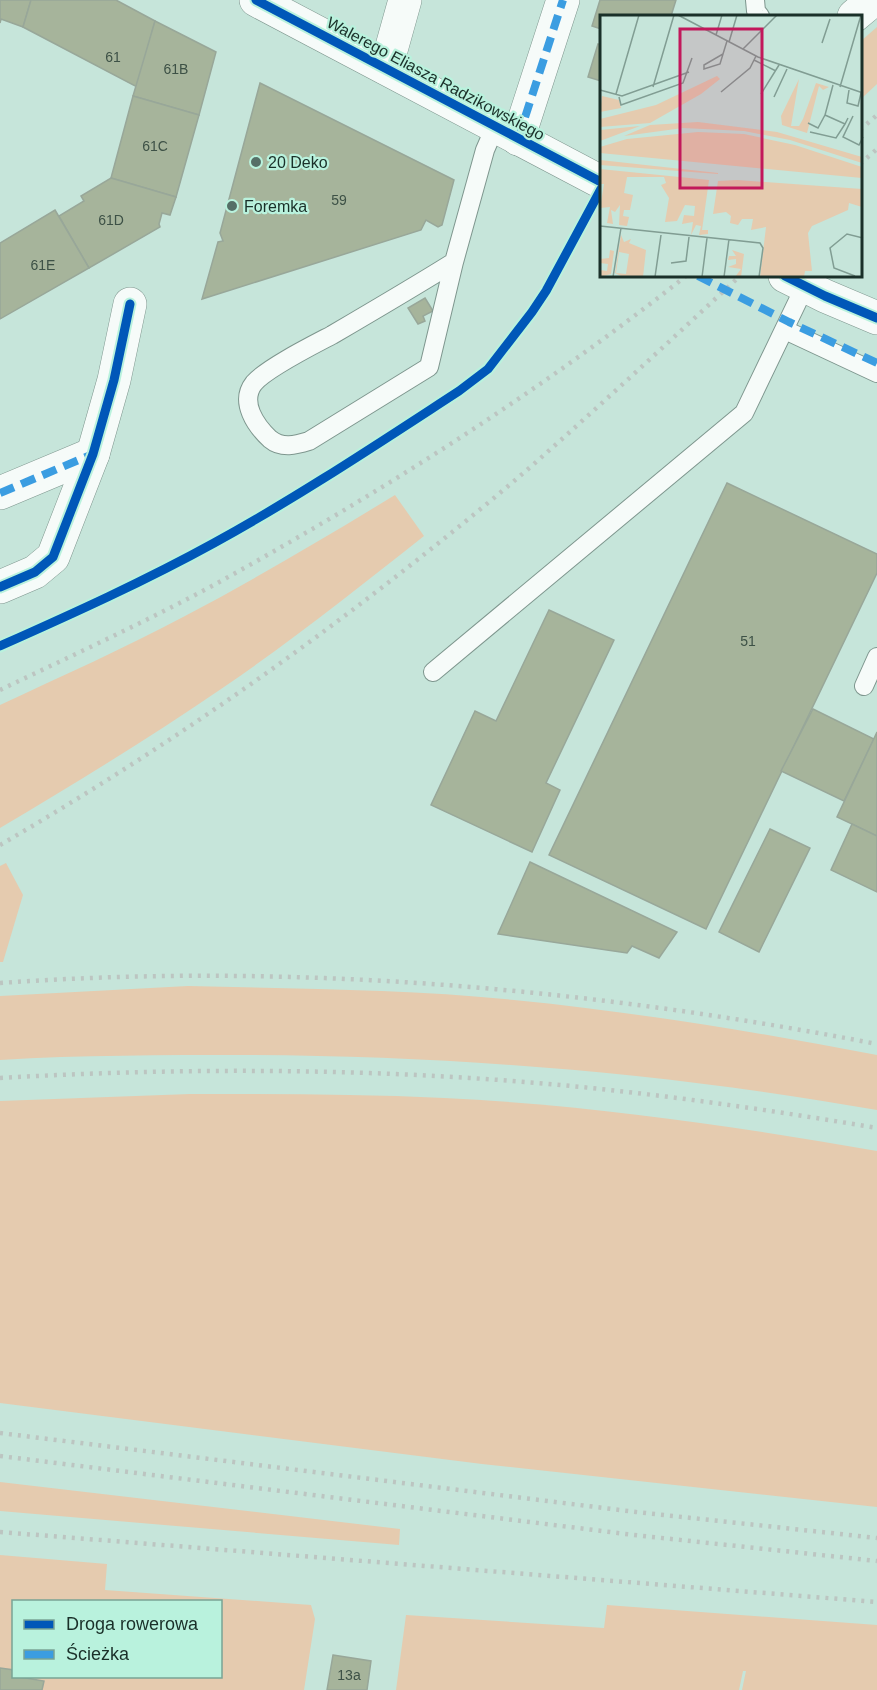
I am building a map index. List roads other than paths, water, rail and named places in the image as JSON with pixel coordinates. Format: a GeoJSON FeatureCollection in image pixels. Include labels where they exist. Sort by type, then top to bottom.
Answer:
{"type":"FeatureCollection","features":[{"type":"Feature","properties":{"kind":"street","name":"Walerego Eliasza Radzikowskiego"},"geometry":{"type":"LineString","coordinates":[[256,0],[600,181]]}},
{"type":"Feature","properties":{"kind":"street"},"geometry":{"type":"LineString","coordinates":[[386,69],[405,0]]}},
{"type":"Feature","properties":{"kind":"street","name":"Walerego Eliasza Radzikowskiego"},"geometry":{"type":"LineString","coordinates":[[507,133],[563,0]]}},
{"type":"Feature","properties":{"kind":"street"},"geometry":{"type":"LineString","coordinates":[[855,15],[873,0]]}},
{"type":"Feature","properties":{"kind":"street"},"geometry":{"type":"LineString","coordinates":[[795,281],[877,318]]}},
{"type":"Feature","properties":{"kind":"street"},"geometry":{"type":"LineString","coordinates":[[0,587],[35,572],[53,557],[93,453],[114,380],[130,304]]}},
{"type":"Feature","properties":{"kind":"street"},"geometry":{"type":"LineString","coordinates":[[0,493],[93,453]]}},
{"type":"Feature","properties":{"kind":"lane"},"geometry":{"type":"LineString","coordinates":[[754,0],[759,15]]}},
{"type":"Feature","properties":{"kind":"lane"},"geometry":{"type":"LineString","coordinates":[[454,262],[274,368],[254,383],[249,394],[248,408],[258,426],[272,441],[283,446],[295,446],[309,441],[429,367],[454,262],[485,150],[507,133]]}},
{"type":"Feature","properties":{"kind":"lane"},"geometry":{"type":"LineString","coordinates":[[433,672],[744,412],[785,330],[795,281]]}},
{"type":"Feature","properties":{"kind":"lane"},"geometry":{"type":"LineString","coordinates":[[785,330],[877,373]]}},
{"type":"Feature","properties":{"kind":"lane"},"geometry":{"type":"LineString","coordinates":[[864,686],[877,657]]}},
{"type":"Feature","properties":{"kind":"railway"},"geometry":{"type":"LineString","coordinates":[[862,128],[877,115]]}},
{"type":"Feature","properties":{"kind":"railway"},"geometry":{"type":"LineString","coordinates":[[862,162],[877,149]]}},
{"type":"Feature","properties":{"kind":"railway"},"geometry":{"type":"LineString","coordinates":[[0,690],[186,600],[335,516],[514,402],[683,278]]}},
{"type":"Feature","properties":{"kind":"railway"},"geometry":{"type":"LineString","coordinates":[[0,845],[101,784],[199,720],[389,582],[535,463],[738,278]]}},
{"type":"Feature","properties":{"kind":"railway"},"geometry":{"type":"LineString","coordinates":[[0,983],[110,977],[220,976],[330,978],[440,985],[659,1008],[768,1024],[877,1044]]}},
{"type":"Feature","properties":{"kind":"railway"},"geometry":{"type":"LineString","coordinates":[[0,1078],[143,1072],[286,1071],[500,1080],[648,1094],[877,1128]]}},
{"type":"Feature","properties":{"kind":"railway"},"geometry":{"type":"LineString","coordinates":[[0,1433],[636,1512],[877,1538]]}},
{"type":"Feature","properties":{"kind":"railway"},"geometry":{"type":"LineString","coordinates":[[0,1456],[634,1535],[877,1561]]}},
{"type":"Feature","properties":{"kind":"railway"},"geometry":{"type":"LineString","coordinates":[[0,1532],[877,1602]]}},
{"type":"Feature","properties":{"kind":"place","name":"20 Deko"},"geometry":{"type":"Point","coordinates":[256,162]}},
{"type":"Feature","properties":{"kind":"place","name":"Foremka"},"geometry":{"type":"Point","coordinates":[232,206]}}]}
